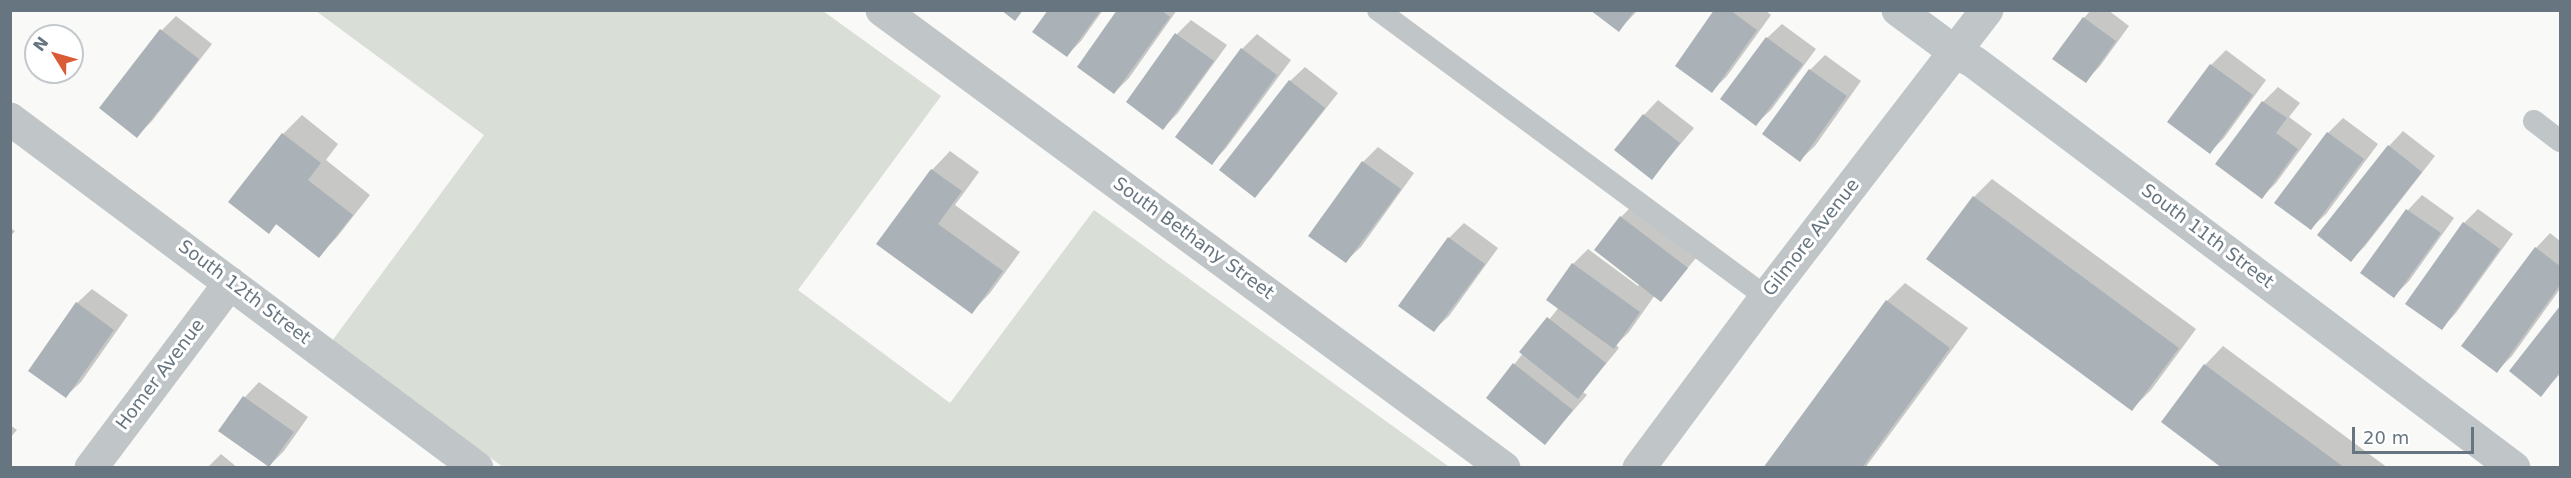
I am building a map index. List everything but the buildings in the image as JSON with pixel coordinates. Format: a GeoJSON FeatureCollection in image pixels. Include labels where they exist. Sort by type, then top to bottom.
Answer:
{"type":"FeatureCollection","features":[{"type":"Feature","properties":{"kind":"street","name":"South Bethany Street"},"geometry":{"type":"LineString","coordinates":[[882,10],[1504,468]]}},
{"type":"Feature","properties":{"kind":"street","name":"South 11th Street"},"geometry":{"type":"LineString","coordinates":[[1898,10],[1955,52],[1974,62],[2514,468]]}},
{"type":"Feature","properties":{"kind":"street","name":"Gilmore Avenue"},"geometry":{"type":"LineString","coordinates":[[1639,468],[1766,297],[1986,10]]}},
{"type":"Feature","properties":{"kind":"street","name":"South 12th Street"},"geometry":{"type":"LineString","coordinates":[[10,119],[477,468]]}},
{"type":"Feature","properties":{"kind":"street","name":"Homer Avenue"},"geometry":{"type":"LineString","coordinates":[[91,468],[230,283]]}},
{"type":"Feature","properties":{"kind":"lane"},"geometry":{"type":"LineString","coordinates":[[1378,10],[1766,297]]}},
{"type":"Feature","properties":{"kind":"lane"},"geometry":{"type":"LineString","coordinates":[[2534,121],[2560,141]]}},
{"type":"Feature","properties":{"kind":"shaded area"},"geometry":{"type":"Polygon","coordinates":[[[316,11],[823,11],[941,96],[798,290],[950,403],[1094,210],[1448,466],[503,467],[332,341],[484,135],[316,11]]]}}]}
